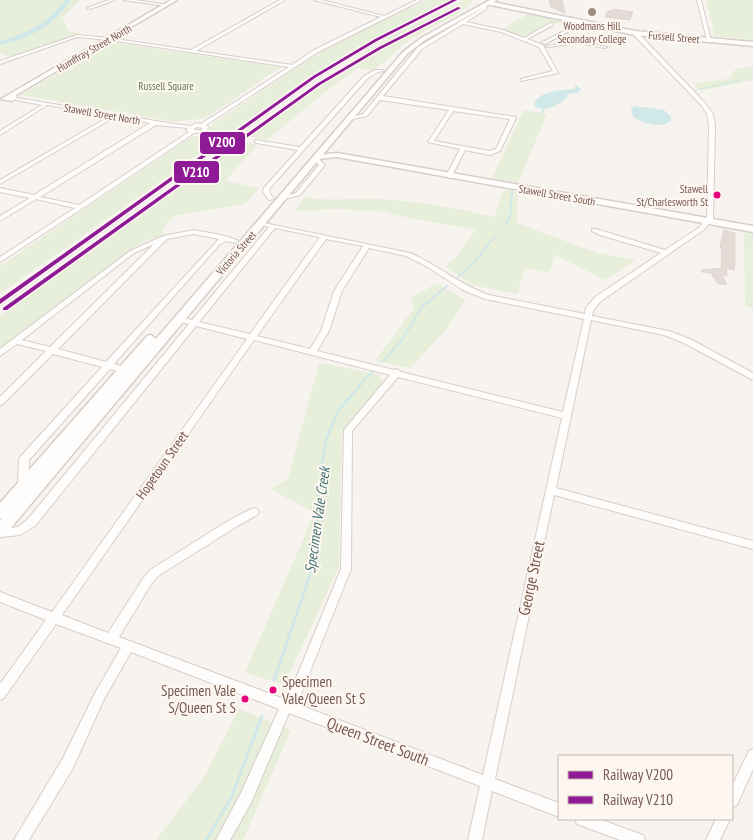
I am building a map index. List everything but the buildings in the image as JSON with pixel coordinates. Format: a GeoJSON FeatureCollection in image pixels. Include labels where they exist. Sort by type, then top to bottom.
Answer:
{"type":"FeatureCollection","features":[{"type":"Feature","properties":{"kind":"main road","name":"Victoria Street"},"geometry":{"type":"LineString","coordinates":[[0,514],[124,370],[230,239],[259,219],[282,199],[411,42],[459,19],[485,1]]}},
{"type":"Feature","properties":{"kind":"main road","name":"Victoria Street"},"geometry":{"type":"LineString","coordinates":[[0,532],[179,319],[259,219],[271,199],[317,155],[350,119],[386,71]]}},
{"type":"Feature","properties":{"kind":"street"},"geometry":{"type":"LineString","coordinates":[[89,8],[113,0]]}},
{"type":"Feature","properties":{"kind":"street"},"geometry":{"type":"LineString","coordinates":[[125,0],[166,5]]}},
{"type":"Feature","properties":{"kind":"street","name":"Humffray Street North"},"geometry":{"type":"LineString","coordinates":[[6,98],[175,0]]}},
{"type":"Feature","properties":{"kind":"street"},"geometry":{"type":"LineString","coordinates":[[192,51],[284,0]]}},
{"type":"Feature","properties":{"kind":"street"},"geometry":{"type":"LineString","coordinates":[[316,0],[384,17]]}},
{"type":"Feature","properties":{"kind":"street"},"geometry":{"type":"LineString","coordinates":[[0,260],[192,130],[206,129],[204,125],[316,51],[420,0]]}},
{"type":"Feature","properties":{"kind":"street"},"geometry":{"type":"LineString","coordinates":[[698,0],[709,40]]}},
{"type":"Feature","properties":{"kind":"street","name":"Fussell Street"},"geometry":{"type":"LineString","coordinates":[[485,1],[635,32],[753,44]]}},
{"type":"Feature","properties":{"kind":"street"},"geometry":{"type":"LineString","coordinates":[[350,119],[364,116],[420,48],[459,19],[502,31],[524,41],[545,45],[578,42],[605,47]]}},
{"type":"Feature","properties":{"kind":"street"},"geometry":{"type":"LineString","coordinates":[[545,45],[582,22]]}},
{"type":"Feature","properties":{"kind":"street"},"geometry":{"type":"LineString","coordinates":[[524,41],[552,24]]}},
{"type":"Feature","properties":{"kind":"street"},"geometry":{"type":"LineString","coordinates":[[588,317],[591,306],[598,299],[703,228],[708,221],[712,125],[710,114],[700,100],[635,32]]}},
{"type":"Feature","properties":{"kind":"street"},"geometry":{"type":"LineString","coordinates":[[0,63],[77,36],[292,66]]}},
{"type":"Feature","properties":{"kind":"street"},"geometry":{"type":"LineString","coordinates":[[523,80],[556,72],[545,45]]}},
{"type":"Feature","properties":{"kind":"street"},"geometry":{"type":"LineString","coordinates":[[271,199],[266,189],[367,76],[386,71],[398,73]]}},
{"type":"Feature","properties":{"kind":"street","name":"Stawell Street North"},"geometry":{"type":"LineString","coordinates":[[6,98],[192,130]]}},
{"type":"Feature","properties":{"kind":"street"},"geometry":{"type":"LineString","coordinates":[[379,98],[513,118],[496,153],[431,142],[452,109]]}},
{"type":"Feature","properties":{"kind":"street"},"geometry":{"type":"LineString","coordinates":[[0,132],[46,104]]}},
{"type":"Feature","properties":{"kind":"street"},"geometry":{"type":"LineString","coordinates":[[0,182],[114,116]]}},
{"type":"Feature","properties":{"kind":"street"},"geometry":{"type":"LineString","coordinates":[[0,219],[155,123]]}},
{"type":"Feature","properties":{"kind":"street"},"geometry":{"type":"LineString","coordinates":[[257,141],[302,149]]}},
{"type":"Feature","properties":{"kind":"street"},"geometry":{"type":"LineString","coordinates":[[449,176],[463,148]]}},
{"type":"Feature","properties":{"kind":"street","name":"Stawell Street South"},"geometry":{"type":"LineString","coordinates":[[317,155],[334,155],[753,229]]}},
{"type":"Feature","properties":{"kind":"street"},"geometry":{"type":"LineString","coordinates":[[0,190],[81,206]]}},
{"type":"Feature","properties":{"kind":"street"},"geometry":{"type":"LineString","coordinates":[[259,219],[273,226],[367,245],[414,257],[463,288],[481,295],[673,335],[753,377]]}},
{"type":"Feature","properties":{"kind":"street"},"geometry":{"type":"LineString","coordinates":[[0,532],[20,531],[31,523],[273,226]]}},
{"type":"Feature","properties":{"kind":"street"},"geometry":{"type":"LineString","coordinates":[[594,230],[666,253]]}},
{"type":"Feature","properties":{"kind":"street"},"geometry":{"type":"LineString","coordinates":[[0,353],[132,252],[149,242],[191,232],[230,239]]}},
{"type":"Feature","properties":{"kind":"street","name":"Hopetoun Street"},"geometry":{"type":"LineString","coordinates":[[0,694],[324,236]]}},
{"type":"Feature","properties":{"kind":"street"},"geometry":{"type":"LineString","coordinates":[[0,402],[165,237]]}},
{"type":"Feature","properties":{"kind":"street"},"geometry":{"type":"LineString","coordinates":[[23,486],[24,459],[214,247],[230,239]]}},
{"type":"Feature","properties":{"kind":"street"},"geometry":{"type":"LineString","coordinates":[[312,352],[325,331],[336,294],[367,245]]}},
{"type":"Feature","properties":{"kind":"street","name":"George Street"},"geometry":{"type":"LineString","coordinates":[[474,840],[588,317]]}},
{"type":"Feature","properties":{"kind":"street"},"geometry":{"type":"LineString","coordinates":[[179,319],[567,416]]}},
{"type":"Feature","properties":{"kind":"street"},"geometry":{"type":"LineString","coordinates":[[16,341],[124,370]]}},
{"type":"Feature","properties":{"kind":"street"},"geometry":{"type":"LineString","coordinates":[[222,840],[246,798],[288,707],[346,569],[348,430],[397,372]]}},
{"type":"Feature","properties":{"kind":"street"},"geometry":{"type":"LineString","coordinates":[[550,490],[753,545]]}},
{"type":"Feature","properties":{"kind":"street"},"geometry":{"type":"LineString","coordinates":[[111,640],[154,573],[254,512]]}},
{"type":"Feature","properties":{"kind":"street","name":"Queen Street South"},"geometry":{"type":"LineString","coordinates":[[0,597],[558,810]]}},
{"type":"Feature","properties":{"kind":"street"},"geometry":{"type":"LineString","coordinates":[[21,840],[68,763],[99,697],[128,647]]}},
{"type":"Feature","properties":{"kind":"street"},"geometry":{"type":"LineString","coordinates":[[733,798],[753,754]]}},
{"type":"Feature","properties":{"kind":"street"},"geometry":{"type":"LineString","coordinates":[[585,820],[638,840]]}},
{"type":"Feature","properties":{"kind":"street"},"geometry":{"type":"LineString","coordinates":[[713,840],[723,820]]}},
{"type":"Feature","properties":{"kind":"green space"},"geometry":{"type":"Polygon","coordinates":[[[0,0],[80,0],[62,18],[69,32],[81,33],[13,57],[0,53],[0,0]]]}},
{"type":"Feature","properties":{"kind":"green space"},"geometry":{"type":"Polygon","coordinates":[[[428,0],[453,0],[357,47],[306,79],[0,294],[0,266],[190,138],[207,131],[214,123],[314,56],[377,23],[428,0]]]}},
{"type":"Feature","properties":{"kind":"green space"},"geometry":{"type":"Polygon","coordinates":[[[465,0],[473,0],[452,17],[417,35],[374,70],[358,68],[325,92],[267,140],[244,135],[359,56],[395,34],[465,0]]]}},
{"type":"Feature","properties":{"kind":"green space"},"geometry":{"type":"Polygon","coordinates":[[[706,0],[753,0],[753,40],[715,36],[706,0]]]}},
{"type":"Feature","properties":{"kind":"green space"},"geometry":{"type":"Polygon","coordinates":[[[528,14],[562,21],[559,23],[549,23],[549,25],[523,38],[501,30],[528,14]]]}},
{"type":"Feature","properties":{"kind":"green space","name":"Russell Square"},"geometry":{"type":"Polygon","coordinates":[[[111,42],[281,67],[206,118],[175,122],[21,95],[111,42]]]}},
{"type":"Feature","properties":{"kind":"green space"},"geometry":{"type":"Polygon","coordinates":[[[753,66],[753,80],[701,91],[693,83],[728,79],[736,69],[753,66]]]}},
{"type":"Feature","properties":{"kind":"green space"},"geometry":{"type":"Polygon","coordinates":[[[524,110],[547,114],[518,183],[492,178],[524,110]]]}},
{"type":"Feature","properties":{"kind":"green space"},"geometry":{"type":"Polygon","coordinates":[[[237,141],[257,145],[225,181],[260,188],[245,204],[174,216],[165,225],[164,235],[142,242],[0,348],[0,317],[237,141]]]}},
{"type":"Feature","properties":{"kind":"green space"},"geometry":{"type":"Polygon","coordinates":[[[504,190],[518,192],[517,223],[597,253],[636,260],[605,280],[555,255],[549,273],[525,268],[517,294],[472,285],[445,267],[457,256],[475,230],[390,214],[390,212],[337,209],[294,211],[305,197],[332,200],[379,199],[437,205],[494,217],[504,190]]]}},
{"type":"Feature","properties":{"kind":"green space"},"geometry":{"type":"Polygon","coordinates":[[[744,232],[753,233],[753,308],[745,306],[744,232]]]}},
{"type":"Feature","properties":{"kind":"green space"},"geometry":{"type":"Polygon","coordinates":[[[437,283],[465,300],[446,330],[410,368],[375,361],[414,308],[411,298],[437,283]]]}},
{"type":"Feature","properties":{"kind":"green space"},"geometry":{"type":"Polygon","coordinates":[[[319,363],[377,374],[384,384],[342,430],[339,567],[284,685],[245,672],[304,538],[313,512],[271,489],[288,479],[319,363]]]}},
{"type":"Feature","properties":{"kind":"green space"},"geometry":{"type":"Polygon","coordinates":[[[239,709],[291,730],[243,840],[156,840],[203,779],[239,709]]]}},
{"type":"Feature","properties":{"kind":"water"},"geometry":{"type":"Polygon","coordinates":[[[576,85],[581,89],[577,93],[567,94],[567,98],[555,106],[543,109],[534,106],[539,97],[544,94],[574,89],[576,85]]]}},
{"type":"Feature","properties":{"kind":"water"},"geometry":{"type":"Polygon","coordinates":[[[635,106],[664,110],[671,117],[671,121],[657,125],[642,121],[633,117],[631,109],[635,106]]]}},
{"type":"Feature","properties":{"kind":"waterway"},"geometry":{"type":"LineString","coordinates":[[0,43],[31,33],[47,24],[68,0]]}},
{"type":"Feature","properties":{"kind":"waterway","name":"Specimen Vale Creek"},"geometry":{"type":"LineString","coordinates":[[695,90],[742,80],[748,72],[753,72]]}},
{"type":"Feature","properties":{"kind":"waterway","name":"Specimen Vale Creek"},"geometry":{"type":"LineString","coordinates":[[541,114],[544,108]]}},
{"type":"Feature","properties":{"kind":"waterway","name":"Specimen Vale Creek"},"geometry":{"type":"LineString","coordinates":[[506,225],[510,217],[512,191]]}},
{"type":"Feature","properties":{"kind":"waterway","name":"Specimen Vale Creek"},"geometry":{"type":"LineString","coordinates":[[458,277],[472,265],[495,236]]}},
{"type":"Feature","properties":{"kind":"waterway","name":"Specimen Vale Creek"},"geometry":{"type":"LineString","coordinates":[[383,361],[402,340],[421,308],[447,286]]}},
{"type":"Feature","properties":{"kind":"waterway","name":"Specimen Vale Creek"},"geometry":{"type":"LineString","coordinates":[[369,375],[374,370]]}},
{"type":"Feature","properties":{"kind":"waterway","name":"Specimen Vale Creek"},"geometry":{"type":"LineString","coordinates":[[309,579],[316,549],[321,471],[326,440],[338,411],[369,375]]}},
{"type":"Feature","properties":{"kind":"waterway","name":"Specimen Vale Creek"},"geometry":{"type":"LineString","coordinates":[[274,680],[309,578]]}},
{"type":"Feature","properties":{"kind":"waterway","name":"Specimen Vale Creek"},"geometry":{"type":"LineString","coordinates":[[206,840],[231,798],[262,716]]}},
{"type":"Feature","properties":{"kind":"railway"},"geometry":{"type":"LineString","coordinates":[[291,96],[352,57],[458,0]]}},
{"type":"Feature","properties":{"kind":"railway"},"geometry":{"type":"LineString","coordinates":[[0,305],[293,95]]}},
{"type":"Feature","properties":{"kind":"rail line","name":"V200"},"geometry":{"type":"LineString","coordinates":[[0,302],[314,77],[376,40],[455,0]]}},
{"type":"Feature","properties":{"kind":"rail line","name":"V210"},"geometry":{"type":"LineString","coordinates":[[5,309],[319,84],[380,48],[459,8]]}},
{"type":"Feature","properties":{"kind":"place","name":"Woodmans Hill Secondary College"},"geometry":{"type":"Point","coordinates":[592,12]}},
{"type":"Feature","properties":{"kind":"place","name":"Stawell St/Charlesworth St"},"geometry":{"type":"Point","coordinates":[717,195]}},
{"type":"Feature","properties":{"kind":"place","name":"Specimen Vale/Queen St S"},"geometry":{"type":"Point","coordinates":[273,690]}},
{"type":"Feature","properties":{"kind":"place","name":"Specimen Vale S/Queen St S"},"geometry":{"type":"Point","coordinates":[245,699]}}]}
